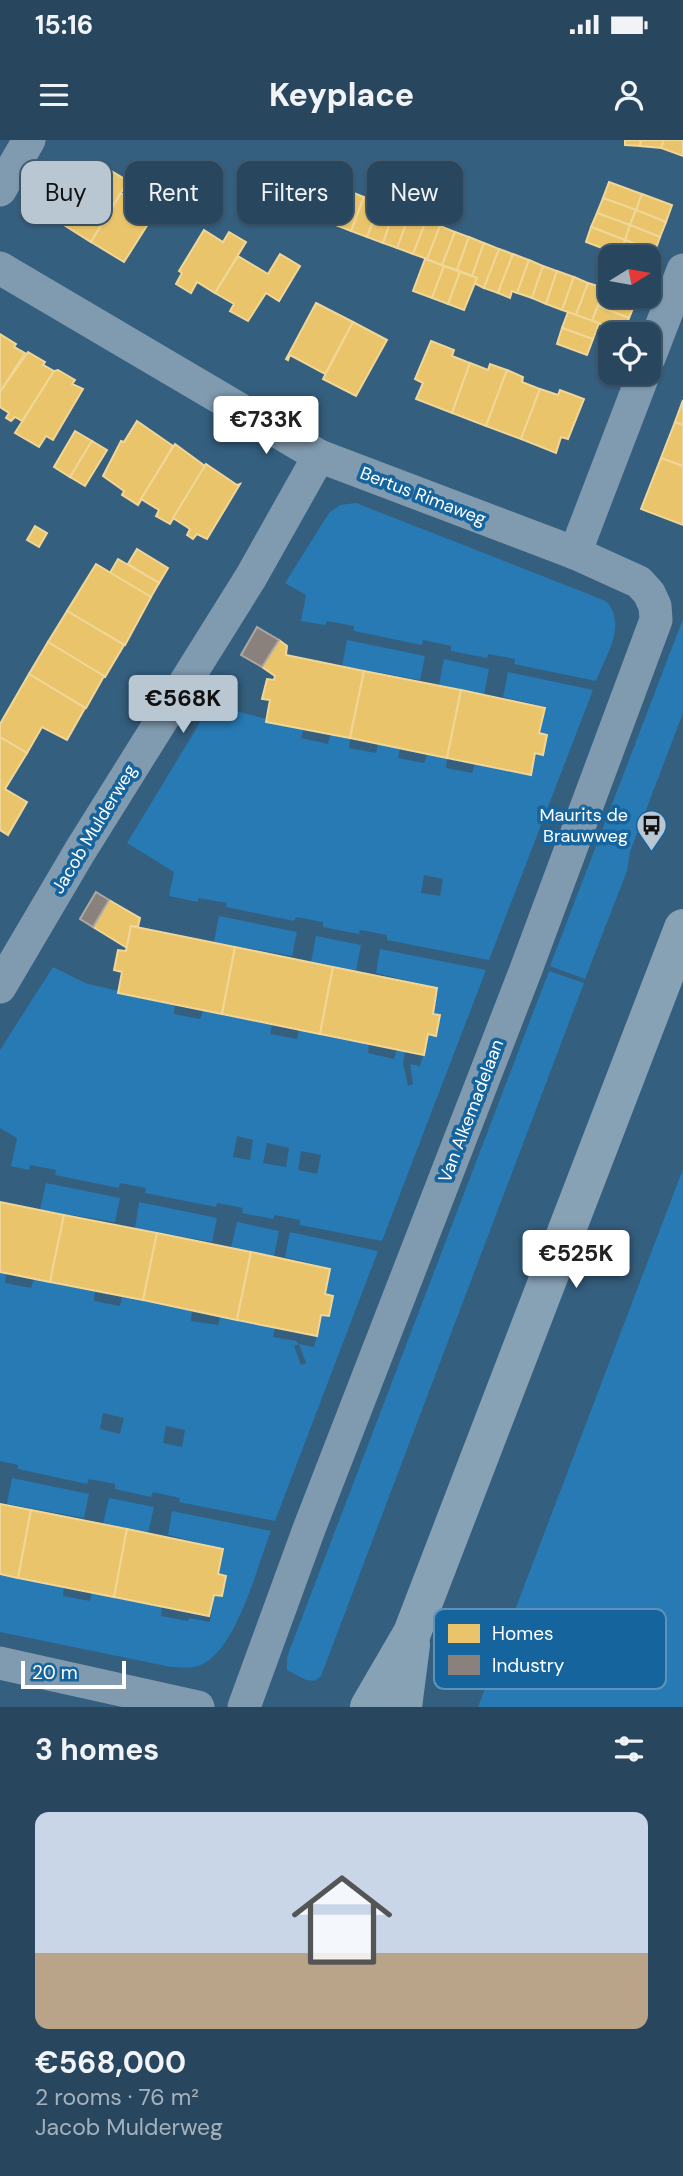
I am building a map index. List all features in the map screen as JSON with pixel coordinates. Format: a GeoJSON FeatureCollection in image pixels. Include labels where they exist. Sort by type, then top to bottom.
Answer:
{"type":"FeatureCollection","features":[{"type":"Feature","properties":{"kind":"main road"},"geometry":{"type":"LineString","coordinates":[[369,1707],[412,1633],[683,928]]}},
{"type":"Feature","properties":{"kind":"main road"},"geometry":{"type":"LineString","coordinates":[[403,1707],[412,1633]]}},
{"type":"Feature","properties":{"kind":"street"},"geometry":{"type":"LineString","coordinates":[[0,190],[29,140]]}},
{"type":"Feature","properties":{"kind":"street","name":"Bertus Rimaweg"},"geometry":{"type":"LineString","coordinates":[[0,268],[319,456],[575,554]]}},
{"type":"Feature","properties":{"kind":"street"},"geometry":{"type":"LineString","coordinates":[[661,327],[683,270]]}},
{"type":"Feature","properties":{"kind":"street"},"geometry":{"type":"LineString","coordinates":[[575,554],[639,385]]}},
{"type":"Feature","properties":{"kind":"street","name":"Jacob Mulderweg"},"geometry":{"type":"LineString","coordinates":[[0,987],[80,851],[246,584],[319,456]]}},
{"type":"Feature","properties":{"kind":"street","name":"Van Alkemadelaan"},"geometry":{"type":"LineString","coordinates":[[244,1707],[309,1529],[525,972],[656,620],[655,606],[649,593],[639,582],[575,554]]}},
{"type":"Feature","properties":{"kind":"street"},"geometry":{"type":"LineString","coordinates":[[0,1663],[198,1707]]}},
{"type":"Feature","properties":{"kind":"shaded area"},"geometry":{"type":"Polygon","coordinates":[[[356,503],[606,601],[612,610],[615,630],[596,681],[514,664],[515,659],[488,654],[487,658],[451,651],[451,646],[423,640],[422,645],[354,631],[354,626],[327,621],[325,625],[301,621],[306,595],[285,583],[329,513],[340,505],[356,503]]]}},
{"type":"Feature","properties":{"kind":"shaded area"},"geometry":{"type":"Polygon","coordinates":[[[683,619],[683,713],[585,979],[550,966],[683,619]]]}},
{"type":"Feature","properties":{"kind":"shaded area"},"geometry":{"type":"Polygon","coordinates":[[[347,640],[425,656],[420,680],[342,666],[347,640]]]}},
{"type":"Feature","properties":{"kind":"shaded area"},"geometry":{"type":"Polygon","coordinates":[[[444,659],[489,669],[484,695],[439,685],[444,659]]]}},
{"type":"Feature","properties":{"kind":"shaded area"},"geometry":{"type":"Polygon","coordinates":[[[508,672],[593,690],[489,960],[387,940],[387,935],[360,930],[359,934],[323,927],[323,922],[296,917],[294,921],[226,907],[227,903],[198,898],[198,902],[169,896],[174,872],[127,843],[213,701],[228,709],[266,719],[266,722],[303,730],[301,738],[328,744],[330,735],[350,739],[349,748],[376,753],[378,744],[400,749],[398,758],[424,763],[427,755],[447,759],[446,768],[472,773],[475,764],[530,775],[536,754],[543,755],[547,735],[540,733],[546,707],[503,697],[508,672]],[[424,875],[421,893],[440,896],[443,879],[424,875]]]}},
{"type":"Feature","properties":{"kind":"shaded area"},"geometry":{"type":"Polygon","coordinates":[[[219,916],[297,932],[292,956],[214,942],[219,916]]]}},
{"type":"Feature","properties":{"kind":"shaded area"},"geometry":{"type":"Polygon","coordinates":[[[316,936],[361,945],[356,971],[311,962],[316,936]]]}},
{"type":"Feature","properties":{"kind":"shaded area"},"geometry":{"type":"Polygon","coordinates":[[[380,949],[486,970],[382,1241],[300,1225],[300,1220],[275,1215],[273,1219],[242,1213],[243,1208],[217,1203],[216,1207],[145,1193],[146,1188],[120,1183],[119,1188],[55,1175],[56,1170],[30,1165],[29,1170],[11,1166],[17,1138],[0,1128],[0,1050],[53,967],[85,983],[118,991],[118,994],[175,1005],[174,1014],[200,1019],[203,1011],[272,1025],[270,1034],[297,1039],[299,1030],[369,1045],[368,1053],[394,1059],[397,1050],[405,1052],[403,1063],[408,1086],[413,1084],[410,1064],[420,1066],[429,1034],[436,1035],[441,1015],[433,1014],[438,988],[376,973],[380,949]],[[237,1136],[233,1157],[250,1160],[253,1140],[237,1136]],[[267,1143],[263,1163],[286,1167],[289,1148],[267,1143]],[[301,1151],[298,1170],[317,1174],[321,1155],[301,1151]]]}},
{"type":"Feature","properties":{"kind":"shaded area"},"geometry":{"type":"Polygon","coordinates":[[[549,971],[584,983],[321,1676],[315,1681],[306,1680],[287,1670],[290,1649],[549,971]]]}},
{"type":"Feature","properties":{"kind":"shaded area"},"geometry":{"type":"Polygon","coordinates":[[[683,1169],[683,1707],[478,1707],[485,1689],[666,1689],[666,1609],[515,1609],[683,1169]]]}},
{"type":"Feature","properties":{"kind":"shaded area"},"geometry":{"type":"Polygon","coordinates":[[[46,1183],[120,1198],[115,1222],[40,1210],[46,1183]]]}},
{"type":"Feature","properties":{"kind":"shaded area"},"geometry":{"type":"Polygon","coordinates":[[[139,1202],[217,1218],[212,1242],[135,1228],[139,1202]]]}},
{"type":"Feature","properties":{"kind":"shaded area"},"geometry":{"type":"Polygon","coordinates":[[[237,1222],[279,1231],[274,1256],[231,1248],[237,1222]]]}},
{"type":"Feature","properties":{"kind":"shaded area"},"geometry":{"type":"Polygon","coordinates":[[[290,1232],[378,1251],[275,1521],[179,1502],[180,1498],[153,1492],[151,1497],[115,1489],[115,1484],[89,1479],[87,1484],[18,1469],[18,1465],[0,1461],[0,1272],[6,1274],[5,1283],[31,1288],[34,1279],[95,1292],[94,1301],[120,1306],[122,1297],[192,1311],[191,1321],[218,1325],[220,1317],[275,1328],[273,1337],[314,1347],[322,1315],[333,1296],[326,1294],[330,1268],[285,1257],[290,1232]],[[299,1344],[294,1346],[301,1365],[306,1363],[299,1344]],[[103,1413],[100,1429],[120,1434],[124,1418],[103,1413]],[[166,1426],[163,1443],[182,1447],[185,1430],[166,1426]]]}},
{"type":"Feature","properties":{"kind":"shaded area"},"geometry":{"type":"Polygon","coordinates":[[[12,1478],[89,1494],[84,1518],[7,1504],[12,1478]]]}},
{"type":"Feature","properties":{"kind":"shaded area"},"geometry":{"type":"Polygon","coordinates":[[[109,1498],[154,1507],[148,1533],[103,1524],[109,1498]]]}},
{"type":"Feature","properties":{"kind":"shaded area"},"geometry":{"type":"Polygon","coordinates":[[[172,1511],[271,1531],[244,1607],[223,1645],[211,1658],[195,1667],[171,1667],[0,1632],[0,1574],[64,1587],[63,1596],[90,1601],[92,1593],[162,1607],[161,1616],[210,1622],[214,1596],[222,1596],[226,1576],[219,1574],[224,1549],[168,1535],[172,1511]]]}},
{"type":"Feature","properties":{"kind":"building: Homes"},"geometry":{"type":"Polygon","coordinates":[[[625,140],[641,140],[640,146],[625,145],[625,140]]]}},
{"type":"Feature","properties":{"kind":"building: Homes"},"geometry":{"type":"Polygon","coordinates":[[[641,140],[664,140],[661,148],[640,146],[641,140]]]}},
{"type":"Feature","properties":{"kind":"building: Homes"},"geometry":{"type":"Polygon","coordinates":[[[664,140],[683,140],[683,156],[661,148],[664,140]]]}},
{"type":"Feature","properties":{"kind":"building: Homes"},"geometry":{"type":"Polygon","coordinates":[[[111,171],[125,179],[125,186],[111,209],[111,171]]]}},
{"type":"Feature","properties":{"kind":"building: Homes"},"geometry":{"type":"Polygon","coordinates":[[[609,182],[642,194],[636,210],[603,198],[609,182]]]}},
{"type":"Feature","properties":{"kind":"building: Homes"},"geometry":{"type":"Polygon","coordinates":[[[121,193],[125,196],[125,224],[148,224],[124,262],[91,242],[102,224],[111,224],[111,209],[121,193]]]}},
{"type":"Feature","properties":{"kind":"building: Homes"},"geometry":{"type":"Polygon","coordinates":[[[353,193],[364,197],[351,231],[336,225],[353,224],[353,193]]]}},
{"type":"Feature","properties":{"kind":"building: Homes"},"geometry":{"type":"Polygon","coordinates":[[[642,194],[672,205],[666,222],[636,210],[642,194]]]}},
{"type":"Feature","properties":{"kind":"building: Homes"},"geometry":{"type":"Polygon","coordinates":[[[364,197],[367,198],[367,224],[372,224],[367,237],[351,231],[364,197]]]}},
{"type":"Feature","properties":{"kind":"building: Homes"},"geometry":{"type":"Polygon","coordinates":[[[603,198],[636,210],[630,225],[597,213],[603,198]]]}},
{"type":"Feature","properties":{"kind":"building: Homes"},"geometry":{"type":"Polygon","coordinates":[[[636,210],[666,222],[660,237],[630,225],[636,210]]]}},
{"type":"Feature","properties":{"kind":"building: Homes"},"geometry":{"type":"Polygon","coordinates":[[[597,213],[630,225],[625,240],[591,227],[597,213]]]}},
{"type":"Feature","properties":{"kind":"building: Homes"},"geometry":{"type":"Polygon","coordinates":[[[62,224],[102,224],[91,242],[62,224]]]}},
{"type":"Feature","properties":{"kind":"building: Homes"},"geometry":{"type":"Polygon","coordinates":[[[372,224],[390,224],[383,243],[367,237],[372,224]]]}},
{"type":"Feature","properties":{"kind":"building: Homes"},"geometry":{"type":"Polygon","coordinates":[[[390,224],[406,224],[397,248],[383,243],[390,224]]]}},
{"type":"Feature","properties":{"kind":"building: Homes"},"geometry":{"type":"Polygon","coordinates":[[[406,224],[425,224],[413,254],[397,248],[406,224]]]}},
{"type":"Feature","properties":{"kind":"building: Homes"},"geometry":{"type":"Polygon","coordinates":[[[425,224],[440,226],[427,259],[413,254],[425,224]]]}},
{"type":"Feature","properties":{"kind":"building: Homes"},"geometry":{"type":"Polygon","coordinates":[[[630,225],[660,237],[657,245],[639,245],[625,240],[630,225]]]}},
{"type":"Feature","properties":{"kind":"building: Homes"},"geometry":{"type":"Polygon","coordinates":[[[440,226],[455,232],[442,265],[427,259],[440,226]]]}},
{"type":"Feature","properties":{"kind":"building: Homes"},"geometry":{"type":"Polygon","coordinates":[[[591,227],[625,240],[623,245],[598,247],[586,242],[591,227]]]}},
{"type":"Feature","properties":{"kind":"building: Homes"},"geometry":{"type":"Polygon","coordinates":[[[204,230],[223,242],[229,232],[246,242],[215,293],[197,282],[191,293],[176,284],[182,273],[179,271],[204,230]]]}},
{"type":"Feature","properties":{"kind":"building: Homes"},"geometry":{"type":"Polygon","coordinates":[[[455,232],[469,237],[457,270],[442,265],[455,232]]]}},
{"type":"Feature","properties":{"kind":"building: Homes"},"geometry":{"type":"Polygon","coordinates":[[[469,237],[484,243],[472,276],[457,270],[469,237]]]}},
{"type":"Feature","properties":{"kind":"building: Homes"},"geometry":{"type":"Polygon","coordinates":[[[625,240],[639,245],[623,245],[625,240]]]}},
{"type":"Feature","properties":{"kind":"building: Homes"},"geometry":{"type":"Polygon","coordinates":[[[484,243],[499,249],[484,288],[474,283],[477,278],[472,276],[484,243]]]}},
{"type":"Feature","properties":{"kind":"building: Homes"},"geometry":{"type":"Polygon","coordinates":[[[499,249],[513,254],[498,293],[484,288],[499,249]]]}},
{"type":"Feature","properties":{"kind":"building: Homes"},"geometry":{"type":"Polygon","coordinates":[[[280,254],[300,266],[279,301],[266,293],[248,321],[230,311],[234,304],[215,293],[238,256],[268,274],[280,254]]]}},
{"type":"Feature","properties":{"kind":"building: Homes"},"geometry":{"type":"Polygon","coordinates":[[[513,254],[529,260],[517,293],[512,291],[510,298],[498,293],[513,254]]]}},
{"type":"Feature","properties":{"kind":"building: Homes"},"geometry":{"type":"Polygon","coordinates":[[[425,259],[444,266],[432,298],[413,291],[425,259]]]}},
{"type":"Feature","properties":{"kind":"building: Homes"},"geometry":{"type":"Polygon","coordinates":[[[529,260],[543,266],[532,298],[517,293],[529,260]]]}},
{"type":"Feature","properties":{"kind":"building: Homes"},"geometry":{"type":"Polygon","coordinates":[[[444,266],[460,272],[448,304],[432,298],[444,266]]]}},
{"type":"Feature","properties":{"kind":"building: Homes"},"geometry":{"type":"Polygon","coordinates":[[[543,266],[557,271],[546,304],[532,298],[543,266]]]}},
{"type":"Feature","properties":{"kind":"building: Homes"},"geometry":{"type":"Polygon","coordinates":[[[557,271],[574,277],[562,310],[546,304],[557,271]]]}},
{"type":"Feature","properties":{"kind":"building: Homes"},"geometry":{"type":"Polygon","coordinates":[[[460,272],[477,278],[464,310],[448,304],[460,272]]]}},
{"type":"Feature","properties":{"kind":"building: Homes"},"geometry":{"type":"Polygon","coordinates":[[[574,277],[588,283],[576,315],[562,310],[574,277]]]}},
{"type":"Feature","properties":{"kind":"building: Homes"},"geometry":{"type":"Polygon","coordinates":[[[588,283],[598,286],[598,304],[592,321],[576,315],[588,283]]]}},
{"type":"Feature","properties":{"kind":"building: Homes"},"geometry":{"type":"Polygon","coordinates":[[[316,303],[353,322],[325,374],[290,355],[288,360],[286,359],[316,303]]]}},
{"type":"Feature","properties":{"kind":"building: Homes"},"geometry":{"type":"Polygon","coordinates":[[[598,306],[629,318],[627,322],[598,323],[592,321],[598,306]]]}},
{"type":"Feature","properties":{"kind":"building: Homes"},"geometry":{"type":"Polygon","coordinates":[[[603,308],[633,308],[629,318],[603,308]]]}},
{"type":"Feature","properties":{"kind":"building: Homes"},"geometry":{"type":"Polygon","coordinates":[[[568,312],[598,323],[593,339],[562,328],[568,312]]]}},
{"type":"Feature","properties":{"kind":"building: Homes"},"geometry":{"type":"Polygon","coordinates":[[[353,322],[387,340],[356,396],[323,379],[353,322]]]}},
{"type":"Feature","properties":{"kind":"building: Homes"},"geometry":{"type":"Polygon","coordinates":[[[562,328],[593,339],[587,355],[557,344],[562,328]]]}},
{"type":"Feature","properties":{"kind":"building: Homes"},"geometry":{"type":"Polygon","coordinates":[[[0,334],[25,353],[0,392],[0,334]]]}},
{"type":"Feature","properties":{"kind":"building: Homes"},"geometry":{"type":"Polygon","coordinates":[[[431,341],[454,350],[452,356],[470,363],[452,413],[416,399],[423,383],[415,379],[431,341]]]}},
{"type":"Feature","properties":{"kind":"building: Homes"},"geometry":{"type":"Polygon","coordinates":[[[28,352],[54,371],[22,421],[15,417],[11,421],[6,418],[9,413],[0,407],[0,392],[28,352]]]}},
{"type":"Feature","properties":{"kind":"building: Homes"},"geometry":{"type":"Polygon","coordinates":[[[470,363],[488,370],[490,364],[507,370],[486,426],[452,413],[470,363]]]}},
{"type":"Feature","properties":{"kind":"building: Homes"},"geometry":{"type":"Polygon","coordinates":[[[58,370],[75,380],[72,384],[83,389],[53,440],[46,436],[39,447],[15,433],[54,371],[58,370]]]}},
{"type":"Feature","properties":{"kind":"building: Homes"},"geometry":{"type":"Polygon","coordinates":[[[507,370],[523,377],[522,382],[540,389],[521,439],[486,426],[507,370]]]}},
{"type":"Feature","properties":{"kind":"building: Homes"},"geometry":{"type":"Polygon","coordinates":[[[540,389],[558,395],[560,390],[584,399],[568,439],[561,437],[556,453],[521,439],[540,389]]]}},
{"type":"Feature","properties":{"kind":"building: Homes"},"geometry":{"type":"Polygon","coordinates":[[[683,400],[683,425],[675,422],[683,400]]]}},
{"type":"Feature","properties":{"kind":"building: Homes"},"geometry":{"type":"Polygon","coordinates":[[[137,421],[173,446],[138,505],[122,495],[124,491],[103,476],[121,441],[124,442],[137,421]]]}},
{"type":"Feature","properties":{"kind":"building: Homes"},"geometry":{"type":"Polygon","coordinates":[[[675,422],[683,425],[683,466],[661,458],[675,422]]]}},
{"type":"Feature","properties":{"kind":"building: Homes"},"geometry":{"type":"Polygon","coordinates":[[[75,431],[92,441],[70,477],[54,467],[75,431]]]}},
{"type":"Feature","properties":{"kind":"building: Homes"},"geometry":{"type":"Polygon","coordinates":[[[92,441],[107,450],[85,486],[70,477],[92,441]]]}},
{"type":"Feature","properties":{"kind":"building: Homes"},"geometry":{"type":"Polygon","coordinates":[[[175,444],[205,466],[170,524],[156,516],[159,510],[141,499],[175,444]]]}},
{"type":"Feature","properties":{"kind":"building: Homes"},"geometry":{"type":"Polygon","coordinates":[[[661,458],[683,466],[683,525],[641,509],[661,458]]]}},
{"type":"Feature","properties":{"kind":"building: Homes"},"geometry":{"type":"Polygon","coordinates":[[[206,464],[237,485],[240,484],[207,539],[197,534],[193,539],[187,535],[190,529],[173,518],[206,464]]]}},
{"type":"Feature","properties":{"kind":"building: Homes"},"geometry":{"type":"Polygon","coordinates":[[[35,526],[47,533],[39,547],[27,540],[35,526]]]}},
{"type":"Feature","properties":{"kind":"building: Homes"},"geometry":{"type":"Polygon","coordinates":[[[137,549],[168,568],[159,583],[128,564],[137,549]]]}},
{"type":"Feature","properties":{"kind":"building: Homes"},"geometry":{"type":"Polygon","coordinates":[[[118,559],[159,583],[151,597],[110,573],[118,559]]]}},
{"type":"Feature","properties":{"kind":"building: Homes"},"geometry":{"type":"Polygon","coordinates":[[[96,564],[151,597],[125,645],[67,611],[96,564]]]}},
{"type":"Feature","properties":{"kind":"building: Homes"},"geometry":{"type":"Polygon","coordinates":[[[67,611],[124,645],[105,677],[48,642],[67,611]]]}},
{"type":"Feature","properties":{"kind":"building: Homes"},"geometry":{"type":"Polygon","coordinates":[[[279,640],[287,646],[286,655],[364,671],[350,738],[266,722],[270,700],[262,699],[267,679],[274,680],[275,676],[262,667],[279,640]]]}},
{"type":"Feature","properties":{"kind":"building: Homes"},"geometry":{"type":"Polygon","coordinates":[[[48,642],[104,676],[86,708],[29,674],[48,642]]]}},
{"type":"Feature","properties":{"kind":"building: Homes"},"geometry":{"type":"Polygon","coordinates":[[[364,671],[461,690],[447,758],[350,738],[364,671]]]}},
{"type":"Feature","properties":{"kind":"building: Homes"},"geometry":{"type":"Polygon","coordinates":[[[29,674],[85,708],[67,740],[42,727],[27,753],[0,737],[0,724],[29,674]]]}},
{"type":"Feature","properties":{"kind":"building: Homes"},"geometry":{"type":"Polygon","coordinates":[[[461,690],[545,708],[539,733],[547,735],[543,755],[535,753],[531,775],[447,758],[461,690]]]}},
{"type":"Feature","properties":{"kind":"building: Homes"},"geometry":{"type":"Polygon","coordinates":[[[0,737],[27,753],[5,789],[27,802],[8,835],[0,830],[0,737]]]}},
{"type":"Feature","properties":{"kind":"building: Homes"},"geometry":{"type":"Polygon","coordinates":[[[109,900],[140,918],[138,927],[131,926],[127,948],[93,927],[109,900]]]}},
{"type":"Feature","properties":{"kind":"building: Homes"},"geometry":{"type":"Polygon","coordinates":[[[131,926],[235,947],[222,1014],[118,993],[122,972],[114,970],[118,950],[126,951],[131,926]]]}},
{"type":"Feature","properties":{"kind":"building: Homes"},"geometry":{"type":"Polygon","coordinates":[[[235,947],[333,967],[320,1034],[222,1014],[235,947]]]}},
{"type":"Feature","properties":{"kind":"building: Homes"},"geometry":{"type":"Polygon","coordinates":[[[333,967],[437,988],[433,1014],[440,1015],[436,1036],[428,1034],[424,1055],[320,1034],[333,967]]]}},
{"type":"Feature","properties":{"kind":"building: Homes"},"geometry":{"type":"Polygon","coordinates":[[[0,1202],[64,1215],[50,1282],[0,1272],[0,1202]]]}},
{"type":"Feature","properties":{"kind":"building: Homes"},"geometry":{"type":"Polygon","coordinates":[[[64,1215],[157,1233],[143,1300],[50,1282],[64,1215]]]}},
{"type":"Feature","properties":{"kind":"building: Homes"},"geometry":{"type":"Polygon","coordinates":[[[157,1233],[251,1252],[237,1320],[143,1300],[157,1233]]]}},
{"type":"Feature","properties":{"kind":"building: Homes"},"geometry":{"type":"Polygon","coordinates":[[[251,1252],[330,1269],[325,1294],[333,1296],[329,1316],[321,1315],[317,1336],[237,1320],[251,1252]]]}},
{"type":"Feature","properties":{"kind":"building: Homes"},"geometry":{"type":"Polygon","coordinates":[[[0,1504],[31,1510],[18,1578],[0,1574],[0,1504]]]}},
{"type":"Feature","properties":{"kind":"building: Homes"},"geometry":{"type":"Polygon","coordinates":[[[31,1510],[127,1529],[114,1597],[18,1578],[31,1510]]]}},
{"type":"Feature","properties":{"kind":"building: Homes"},"geometry":{"type":"Polygon","coordinates":[[[127,1529],[223,1549],[218,1574],[226,1576],[222,1596],[214,1595],[209,1616],[114,1597],[127,1529]]]}},
{"type":"Feature","properties":{"kind":"building: Industry"},"geometry":{"type":"Polygon","coordinates":[[[257,627],[279,640],[262,667],[241,655],[257,627]]]}},
{"type":"Feature","properties":{"kind":"building: Industry"},"geometry":{"type":"Polygon","coordinates":[[[96,892],[109,900],[93,927],[80,919],[96,892]]]}},
{"type":"Feature","properties":{"kind":"place","name":"Maurits de Brauwweg"},"geometry":{"type":"Point","coordinates":[651,852]}}]}
